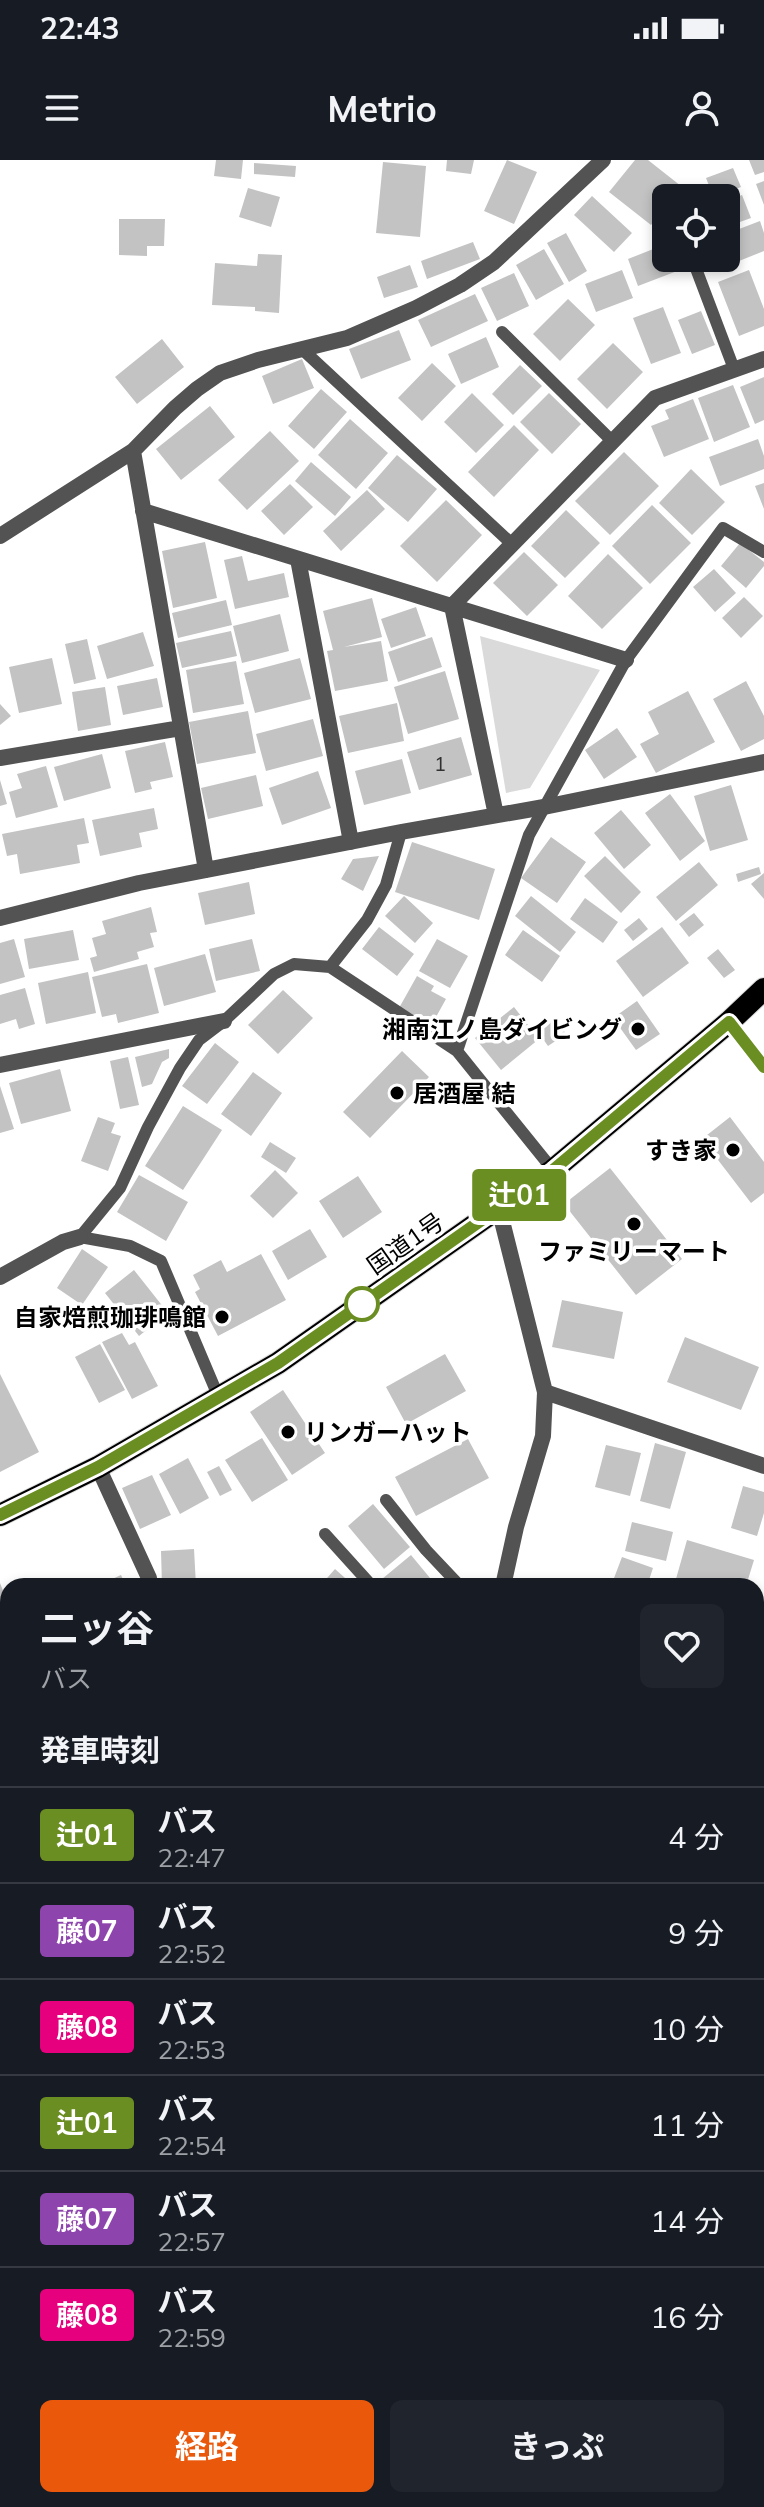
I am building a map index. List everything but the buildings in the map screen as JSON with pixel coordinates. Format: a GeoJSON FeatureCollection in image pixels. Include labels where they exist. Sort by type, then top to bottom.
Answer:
{"type":"FeatureCollection","features":[{"type":"Feature","properties":{"kind":"highway","name":"国道1号"},"geometry":{"type":"LineString","coordinates":[[0,1515],[98,1467],[278,1363],[553,1170],[764,989]]}},
{"type":"Feature","properties":{"kind":"street"},"geometry":{"type":"LineString","coordinates":[[0,536],[133,451],[175,408],[220,373],[375,327],[460,285],[494,262],[603,160]]}},
{"type":"Feature","properties":{"kind":"street"},"geometry":{"type":"LineString","coordinates":[[452,606],[655,398],[764,359]]}},
{"type":"Feature","properties":{"kind":"street"},"geometry":{"type":"LineString","coordinates":[[133,451],[206,870]]}},
{"type":"Feature","properties":{"kind":"street"},"geometry":{"type":"LineString","coordinates":[[143,511],[626,660]]}},
{"type":"Feature","properties":{"kind":"street"},"geometry":{"type":"LineString","coordinates":[[298,559],[351,842]]}},
{"type":"Feature","properties":{"kind":"street"},"geometry":{"type":"LineString","coordinates":[[452,606],[496,815]]}},
{"type":"Feature","properties":{"kind":"street"},"geometry":{"type":"LineString","coordinates":[[0,758],[181,728]]}},
{"type":"Feature","properties":{"kind":"street"},"geometry":{"type":"LineString","coordinates":[[0,918],[139,883],[764,762]]}},
{"type":"Feature","properties":{"kind":"street"},"geometry":{"type":"LineString","coordinates":[[0,1065],[224,1021]]}},
{"type":"Feature","properties":{"kind":"street"},"geometry":{"type":"LineString","coordinates":[[729,1022],[764,1066]]}},
{"type":"Feature","properties":{"kind":"street"},"geometry":{"type":"LineString","coordinates":[[499,1209],[545,1392],[543,1436],[516,1527],[505,1578]]}},
{"type":"Feature","properties":{"kind":"street"},"geometry":{"type":"LineString","coordinates":[[0,1277],[63,1242],[80,1237]]}},
{"type":"Feature","properties":{"kind":"street"},"geometry":{"type":"LineString","coordinates":[[545,1392],[764,1466]]}},
{"type":"Feature","properties":{"kind":"street"},"geometry":{"type":"LineString","coordinates":[[98,1467],[149,1578]]}},
{"type":"Feature","properties":{"kind":"lane"},"geometry":{"type":"LineString","coordinates":[[697,272],[734,369]]}},
{"type":"Feature","properties":{"kind":"lane"},"geometry":{"type":"LineString","coordinates":[[502,332],[612,441]]}},
{"type":"Feature","properties":{"kind":"lane"},"geometry":{"type":"LineString","coordinates":[[303,350],[512,544]]}},
{"type":"Feature","properties":{"kind":"lane"},"geometry":{"type":"LineString","coordinates":[[457,1051],[529,835],[626,660],[723,528],[764,552]]}},
{"type":"Feature","properties":{"kind":"lane"},"geometry":{"type":"LineString","coordinates":[[330,967],[367,920],[386,885],[401,832]]}},
{"type":"Feature","properties":{"kind":"lane"},"geometry":{"type":"LineString","coordinates":[[219,1398],[161,1261],[130,1246],[80,1237],[120,1188],[148,1127],[199,1040],[274,974],[294,964],[330,967],[457,1051],[553,1170]]}},
{"type":"Feature","properties":{"kind":"lane"},"geometry":{"type":"LineString","coordinates":[[386,1500],[452,1578]]}},
{"type":"Feature","properties":{"kind":"lane"},"geometry":{"type":"LineString","coordinates":[[325,1534],[365,1578]]}},
{"type":"Feature","properties":{"kind":"shaded area"},"geometry":{"type":"Polygon","coordinates":[[[480,636],[600,670],[530,788],[506,793],[480,636]]]}},
{"type":"Feature","properties":{"kind":"bus line","name":"辻01"},"geometry":{"type":"LineString","coordinates":[[0,1515],[98,1467],[278,1363],[553,1170],[729,1022],[764,1067]]}},
{"type":"Feature","properties":{"kind":"place","name":"湘南江ノ島ダイビング"},"geometry":{"type":"Point","coordinates":[638,1029]}},
{"type":"Feature","properties":{"kind":"place","name":"居酒屋 結"},"geometry":{"type":"Point","coordinates":[397,1093]}},
{"type":"Feature","properties":{"kind":"place","name":"すき家"},"geometry":{"type":"Point","coordinates":[733,1150]}},
{"type":"Feature","properties":{"kind":"place","name":"ファミリーマート"},"geometry":{"type":"Point","coordinates":[634,1224]}},
{"type":"Feature","properties":{"kind":"place","name":"自家焙煎珈琲鳴館"},"geometry":{"type":"Point","coordinates":[222,1317]}},
{"type":"Feature","properties":{"kind":"place","name":"リンガーハット"},"geometry":{"type":"Point","coordinates":[288,1432]}}]}
